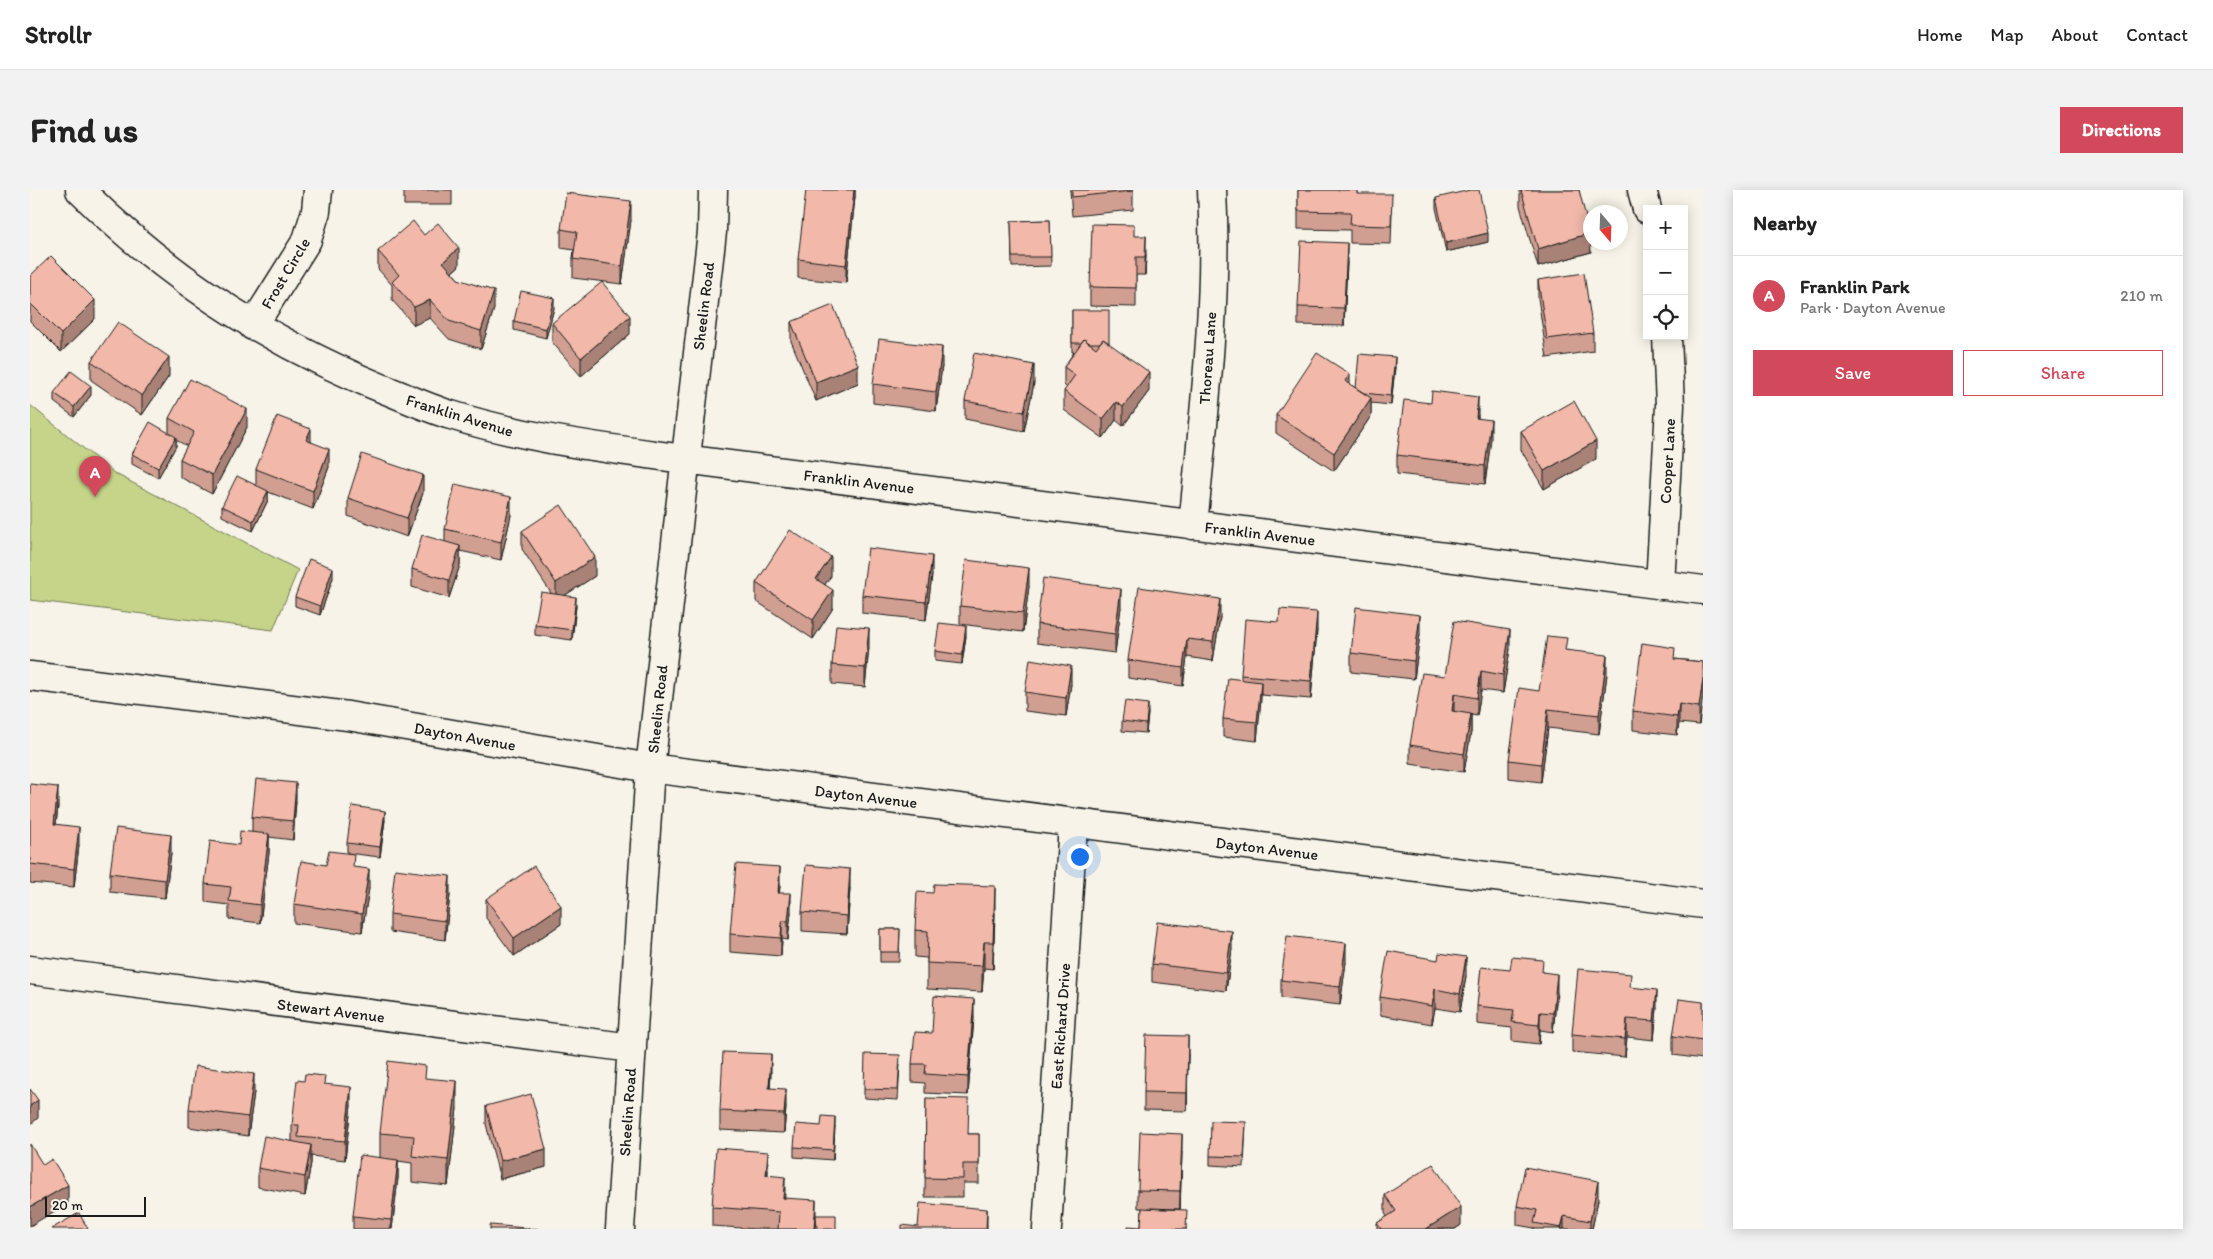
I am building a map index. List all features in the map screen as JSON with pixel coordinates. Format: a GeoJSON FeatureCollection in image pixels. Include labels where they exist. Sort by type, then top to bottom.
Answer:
{"type":"FeatureCollection","features":[{"type":"Feature","properties":{"kind":"street","name":"Franklin Avenue"},"geometry":{"type":"LineString","coordinates":[[80,190],[136,243],[174,272],[253,326],[348,376],[450,415],[556,441],[684,459],[1703,590]]}},
{"type":"Feature","properties":{"kind":"street","name":"Frost Circle"},"geometry":{"type":"LineString","coordinates":[[253,326],[307,240],[316,211],[318,190]]}},
{"type":"Feature","properties":{"kind":"street","name":"Sheelin Road"},"geometry":{"type":"LineString","coordinates":[[620,1229],[650,768],[684,459],[712,232],[713,190]]}},
{"type":"Feature","properties":{"kind":"street","name":"Thoreau Lane"},"geometry":{"type":"LineString","coordinates":[[1194,525],[1209,348],[1213,251],[1212,190]]}},
{"type":"Feature","properties":{"kind":"street"},"geometry":{"type":"LineString","coordinates":[[1642,190],[1646,205]]}},
{"type":"Feature","properties":{"kind":"street","name":"Cooper Lane"},"geometry":{"type":"LineString","coordinates":[[1660,585],[1670,406],[1668,340]]}},
{"type":"Feature","properties":{"kind":"street","name":"Dayton Avenue"},"geometry":{"type":"LineString","coordinates":[[30,676],[348,716],[650,768],[1703,904]]}},
{"type":"Feature","properties":{"kind":"street","name":"East Richard Drive"},"geometry":{"type":"LineString","coordinates":[[1047,1229],[1073,824]]}},
{"type":"Feature","properties":{"kind":"street","name":"Stewart Avenue"},"geometry":{"type":"LineString","coordinates":[[30,970],[632,1048]]}},
{"type":"Feature","properties":{"kind":"green space"},"geometry":{"type":"Polygon","coordinates":[[[30,405],[114,473],[298,570],[273,630],[30,600],[30,405]]]}},
{"type":"Feature","properties":{"kind":"building"},"geometry":{"type":"Polygon","coordinates":[[[806,190],[854,190],[846,265],[798,259],[806,190]]]}},
{"type":"Feature","properties":{"kind":"building"},"geometry":{"type":"Polygon","coordinates":[[[1072,190],[1133,190],[1133,191],[1072,197],[1072,190]]]}},
{"type":"Feature","properties":{"kind":"building"},"geometry":{"type":"Polygon","coordinates":[[[1298,190],[1357,190],[1357,194],[1392,194],[1391,226],[1350,225],[1351,212],[1298,211],[1298,190]]]}},
{"type":"Feature","properties":{"kind":"building"},"geometry":{"type":"Polygon","coordinates":[[[1470,190],[1479,190],[1488,233],[1446,243],[1436,198],[1470,190]]]}},
{"type":"Feature","properties":{"kind":"building"},"geometry":{"type":"Polygon","coordinates":[[[1521,190],[1579,190],[1583,206],[1583,235],[1538,249],[1521,190]]]}},
{"type":"Feature","properties":{"kind":"building"},"geometry":{"type":"Polygon","coordinates":[[[566,193],[631,201],[622,266],[573,259],[577,232],[561,229],[566,193]]]}},
{"type":"Feature","properties":{"kind":"building"},"geometry":{"type":"Polygon","coordinates":[[[1050,220],[1051,257],[1012,257],[1011,221],[1050,220]]]}},
{"type":"Feature","properties":{"kind":"building"},"geometry":{"type":"Polygon","coordinates":[[[413,221],[424,235],[438,223],[459,248],[443,262],[458,279],[494,291],[481,331],[449,321],[430,300],[414,307],[392,282],[399,275],[378,251],[413,221]]]}},
{"type":"Feature","properties":{"kind":"building"},"geometry":{"type":"Polygon","coordinates":[[[1092,224],[1134,225],[1134,236],[1146,236],[1145,257],[1136,257],[1136,288],[1090,287],[1092,224]]]}},
{"type":"Feature","properties":{"kind":"building"},"geometry":{"type":"Polygon","coordinates":[[[1301,241],[1347,243],[1344,308],[1298,307],[1301,241]]]}},
{"type":"Feature","properties":{"kind":"building"},"geometry":{"type":"Polygon","coordinates":[[[51,256],[95,300],[61,334],[30,303],[30,276],[51,256]]]}},
{"type":"Feature","properties":{"kind":"building"},"geometry":{"type":"Polygon","coordinates":[[[1584,273],[1593,333],[1547,339],[1538,280],[1584,273]]]}},
{"type":"Feature","properties":{"kind":"building"},"geometry":{"type":"Polygon","coordinates":[[[602,282],[630,316],[581,358],[552,323],[602,282]]]}},
{"type":"Feature","properties":{"kind":"building"},"geometry":{"type":"Polygon","coordinates":[[[521,291],[554,298],[546,329],[514,321],[521,291]]]}},
{"type":"Feature","properties":{"kind":"building"},"geometry":{"type":"Polygon","coordinates":[[[833,305],[858,365],[816,382],[791,322],[833,305]]]}},
{"type":"Feature","properties":{"kind":"building"},"geometry":{"type":"Polygon","coordinates":[[[1072,310],[1109,310],[1109,343],[1103,339],[1100,343],[1089,343],[1084,339],[1081,343],[1072,343],[1072,310]]]}},
{"type":"Feature","properties":{"kind":"building"},"geometry":{"type":"Polygon","coordinates":[[[118,322],[169,357],[142,396],[91,361],[118,322]]]}},
{"type":"Feature","properties":{"kind":"building"},"geometry":{"type":"Polygon","coordinates":[[[879,339],[942,347],[936,392],[873,384],[879,339]]]}},
{"type":"Feature","properties":{"kind":"building"},"geometry":{"type":"Polygon","coordinates":[[[1084,339],[1096,348],[1103,339],[1149,372],[1123,407],[1116,402],[1103,419],[1064,391],[1075,375],[1064,367],[1084,339]]]}},
{"type":"Feature","properties":{"kind":"building"},"geometry":{"type":"Polygon","coordinates":[[[974,353],[1034,365],[1024,412],[965,401],[974,353]]]}},
{"type":"Feature","properties":{"kind":"building"},"geometry":{"type":"Polygon","coordinates":[[[1317,353],[1350,374],[1345,381],[1371,398],[1334,453],[1276,415],[1317,353]]]}},
{"type":"Feature","properties":{"kind":"building"},"geometry":{"type":"Polygon","coordinates":[[[1359,354],[1395,357],[1391,396],[1364,393],[1356,388],[1359,354]]]}},
{"type":"Feature","properties":{"kind":"building"},"geometry":{"type":"Polygon","coordinates":[[[71,371],[91,386],[74,407],[54,393],[71,371]]]}},
{"type":"Feature","properties":{"kind":"building"},"geometry":{"type":"Polygon","coordinates":[[[190,379],[247,409],[212,475],[180,459],[194,432],[169,418],[190,379]]]}},
{"type":"Feature","properties":{"kind":"building"},"geometry":{"type":"Polygon","coordinates":[[[1432,391],[1478,397],[1476,418],[1491,420],[1485,466],[1397,455],[1404,400],[1431,403],[1432,391]]]}},
{"type":"Feature","properties":{"kind":"building"},"geometry":{"type":"Polygon","coordinates":[[[1574,401],[1596,441],[1544,471],[1521,431],[1574,401]]]}},
{"type":"Feature","properties":{"kind":"building"},"geometry":{"type":"Polygon","coordinates":[[[277,416],[311,429],[306,440],[329,449],[313,491],[256,469],[277,416]]]}},
{"type":"Feature","properties":{"kind":"building"},"geometry":{"type":"Polygon","coordinates":[[[150,422],[176,437],[158,468],[132,454],[150,422]]]}},
{"type":"Feature","properties":{"kind":"building"},"geometry":{"type":"Polygon","coordinates":[[[362,454],[423,475],[407,518],[348,498],[362,454]]]}},
{"type":"Feature","properties":{"kind":"building"},"geometry":{"type":"Polygon","coordinates":[[[237,476],[268,491],[253,521],[222,506],[237,476]]]}},
{"type":"Feature","properties":{"kind":"building"},"geometry":{"type":"Polygon","coordinates":[[[455,484],[511,497],[501,542],[445,529],[455,484]]]}},
{"type":"Feature","properties":{"kind":"building"},"geometry":{"type":"Polygon","coordinates":[[[561,505],[595,557],[556,583],[522,531],[561,505]]]}},
{"type":"Feature","properties":{"kind":"building"},"geometry":{"type":"Polygon","coordinates":[[[790,530],[831,557],[816,579],[833,590],[813,620],[756,583],[790,530]]]}},
{"type":"Feature","properties":{"kind":"building"},"geometry":{"type":"Polygon","coordinates":[[[422,535],[460,546],[449,580],[412,569],[422,535]]]}},
{"type":"Feature","properties":{"kind":"building"},"geometry":{"type":"Polygon","coordinates":[[[868,548],[932,556],[926,602],[862,595],[868,548]]]}},
{"type":"Feature","properties":{"kind":"building"},"geometry":{"type":"Polygon","coordinates":[[[309,559],[333,568],[320,606],[295,597],[309,559]]]}},
{"type":"Feature","properties":{"kind":"building"},"geometry":{"type":"Polygon","coordinates":[[[966,560],[1029,568],[1023,613],[960,606],[966,560]]]}},
{"type":"Feature","properties":{"kind":"building"},"geometry":{"type":"Polygon","coordinates":[[[1043,578],[1121,589],[1115,634],[1037,624],[1043,578]]]}},
{"type":"Feature","properties":{"kind":"building"},"geometry":{"type":"Polygon","coordinates":[[[1139,587],[1220,599],[1213,642],[1187,639],[1183,668],[1128,660],[1139,587]]]}},
{"type":"Feature","properties":{"kind":"building"},"geometry":{"type":"Polygon","coordinates":[[[541,592],[576,597],[572,630],[535,625],[541,592]]]}},
{"type":"Feature","properties":{"kind":"building"},"geometry":{"type":"Polygon","coordinates":[[[1356,607],[1420,615],[1414,661],[1351,653],[1356,607]]]}},
{"type":"Feature","properties":{"kind":"building"},"geometry":{"type":"Polygon","coordinates":[[[1280,609],[1317,612],[1311,681],[1241,675],[1245,619],[1279,622],[1280,609]]]}},
{"type":"Feature","properties":{"kind":"building"},"geometry":{"type":"Polygon","coordinates":[[[1454,621],[1510,630],[1503,675],[1481,671],[1477,698],[1454,694],[1452,711],[1471,714],[1464,754],[1410,745],[1422,673],[1445,676],[1454,621]]]}},
{"type":"Feature","properties":{"kind":"building"},"geometry":{"type":"Polygon","coordinates":[[[939,623],[966,626],[962,655],[935,651],[939,623]]]}},
{"type":"Feature","properties":{"kind":"building"},"geometry":{"type":"Polygon","coordinates":[[[836,625],[869,628],[865,668],[832,665],[836,625]]]}},
{"type":"Feature","properties":{"kind":"building"},"geometry":{"type":"Polygon","coordinates":[[[1547,636],[1567,638],[1565,650],[1607,655],[1599,715],[1548,709],[1541,764],[1509,760],[1519,688],[1539,691],[1547,636]]]}},
{"type":"Feature","properties":{"kind":"building"},"geometry":{"type":"Polygon","coordinates":[[[1642,643],[1675,648],[1674,659],[1703,662],[1699,707],[1679,704],[1677,717],[1633,711],[1642,643]]]}},
{"type":"Feature","properties":{"kind":"building"},"geometry":{"type":"Polygon","coordinates":[[[1030,659],[1071,666],[1066,698],[1025,692],[1030,659]]]}},
{"type":"Feature","properties":{"kind":"building"},"geometry":{"type":"Polygon","coordinates":[[[1228,678],[1261,682],[1257,722],[1223,719],[1228,678]]]}},
{"type":"Feature","properties":{"kind":"building"},"geometry":{"type":"Polygon","coordinates":[[[1125,701],[1148,704],[1146,724],[1122,721],[1125,701]]]}},
{"type":"Feature","properties":{"kind":"building"},"geometry":{"type":"Polygon","coordinates":[[[256,779],[296,783],[293,821],[252,817],[256,779]]]}},
{"type":"Feature","properties":{"kind":"building"},"geometry":{"type":"Polygon","coordinates":[[[30,784],[58,787],[54,824],[79,827],[74,869],[30,864],[30,784]]]}},
{"type":"Feature","properties":{"kind":"building"},"geometry":{"type":"Polygon","coordinates":[[[352,806],[385,811],[380,847],[347,843],[352,806]]]}},
{"type":"Feature","properties":{"kind":"building"},"geometry":{"type":"Polygon","coordinates":[[[116,828],[171,835],[165,880],[110,873],[116,828]]]}},
{"type":"Feature","properties":{"kind":"building"},"geometry":{"type":"Polygon","coordinates":[[[240,831],[269,834],[260,905],[229,901],[231,887],[205,884],[210,841],[239,845],[240,831]]]}},
{"type":"Feature","properties":{"kind":"building"},"geometry":{"type":"Polygon","coordinates":[[[329,851],[354,854],[353,867],[369,869],[362,914],[294,904],[301,861],[326,865],[329,851]]]}},
{"type":"Feature","properties":{"kind":"building"},"geometry":{"type":"Polygon","coordinates":[[[736,864],[780,867],[778,893],[791,893],[788,921],[782,921],[781,938],[730,934],[736,864]]]}},
{"type":"Feature","properties":{"kind":"building"},"geometry":{"type":"Polygon","coordinates":[[[806,865],[850,869],[847,916],[802,912],[806,865]]]}},
{"type":"Feature","properties":{"kind":"building"},"geometry":{"type":"Polygon","coordinates":[[[534,866],[561,906],[514,938],[486,899],[534,866]]]}},
{"type":"Feature","properties":{"kind":"building"},"geometry":{"type":"Polygon","coordinates":[[[395,869],[450,876],[445,921],[390,914],[395,869]]]}},
{"type":"Feature","properties":{"kind":"building"},"geometry":{"type":"Polygon","coordinates":[[[934,884],[995,886],[993,942],[984,942],[982,966],[927,963],[928,931],[915,930],[917,892],[933,893],[934,884]]]}},
{"type":"Feature","properties":{"kind":"building"},"geometry":{"type":"Polygon","coordinates":[[[1157,922],[1232,931],[1226,973],[1152,964],[1157,922]]]}},
{"type":"Feature","properties":{"kind":"building"},"geometry":{"type":"Polygon","coordinates":[[[880,929],[900,929],[899,952],[880,952],[880,929]]]}},
{"type":"Feature","properties":{"kind":"building"},"geometry":{"type":"Polygon","coordinates":[[[1287,936],[1346,943],[1340,987],[1281,980],[1287,936]]]}},
{"type":"Feature","properties":{"kind":"building"},"geometry":{"type":"Polygon","coordinates":[[[1388,951],[1438,960],[1439,953],[1466,957],[1460,994],[1435,989],[1432,1006],[1380,997],[1388,951]]]}},
{"type":"Feature","properties":{"kind":"building"},"geometry":{"type":"Polygon","coordinates":[[[1512,957],[1543,960],[1542,972],[1557,974],[1553,1013],[1540,1012],[1539,1025],[1512,1022],[1514,1010],[1477,1006],[1481,967],[1510,970],[1512,957]]]}},
{"type":"Feature","properties":{"kind":"building"},"geometry":{"type":"Polygon","coordinates":[[[1578,969],[1631,974],[1630,987],[1657,990],[1654,1021],[1627,1019],[1625,1039],[1572,1034],[1578,969]]]}},
{"type":"Feature","properties":{"kind":"building"},"geometry":{"type":"Polygon","coordinates":[[[934,996],[974,999],[968,1077],[925,1074],[926,1064],[912,1064],[915,1032],[932,1033],[934,996]]]}},
{"type":"Feature","properties":{"kind":"building"},"geometry":{"type":"Polygon","coordinates":[[[1679,999],[1703,1002],[1703,1040],[1673,1036],[1679,999]]]}},
{"type":"Feature","properties":{"kind":"building"},"geometry":{"type":"Polygon","coordinates":[[[1146,1035],[1188,1036],[1187,1093],[1144,1092],[1146,1035]]]}},
{"type":"Feature","properties":{"kind":"building"},"geometry":{"type":"Polygon","coordinates":[[[723,1052],[771,1054],[769,1088],[786,1089],[784,1114],[720,1111],[723,1052]]]}},
{"type":"Feature","properties":{"kind":"building"},"geometry":{"type":"Polygon","coordinates":[[[865,1054],[900,1055],[898,1090],[864,1089],[865,1054]]]}},
{"type":"Feature","properties":{"kind":"building"},"geometry":{"type":"Polygon","coordinates":[[[388,1061],[426,1066],[425,1078],[457,1081],[448,1160],[412,1156],[414,1136],[380,1133],[388,1061]]]}},
{"type":"Feature","properties":{"kind":"building"},"geometry":{"type":"Polygon","coordinates":[[[195,1066],[254,1074],[248,1117],[189,1109],[195,1066]]]}},
{"type":"Feature","properties":{"kind":"building"},"geometry":{"type":"Polygon","coordinates":[[[305,1074],[325,1076],[324,1084],[351,1087],[345,1141],[298,1137],[299,1125],[292,1125],[297,1080],[304,1081],[305,1074]]]}},
{"type":"Feature","properties":{"kind":"building"},"geometry":{"type":"Polygon","coordinates":[[[30,1089],[38,1100],[30,1106],[30,1089]]]}},
{"type":"Feature","properties":{"kind":"building"},"geometry":{"type":"Polygon","coordinates":[[[531,1094],[546,1149],[500,1161],[486,1106],[531,1094]]]}},
{"type":"Feature","properties":{"kind":"building"},"geometry":{"type":"Polygon","coordinates":[[[926,1098],[969,1099],[968,1134],[979,1134],[979,1164],[963,1164],[963,1179],[925,1178],[926,1098]]]}},
{"type":"Feature","properties":{"kind":"building"},"geometry":{"type":"Polygon","coordinates":[[[822,1116],[835,1117],[833,1150],[794,1147],[796,1124],[821,1126],[822,1116]]]}},
{"type":"Feature","properties":{"kind":"building"},"geometry":{"type":"Polygon","coordinates":[[[1211,1121],[1246,1122],[1244,1157],[1210,1156],[1211,1121]]]}},
{"type":"Feature","properties":{"kind":"building"},"geometry":{"type":"Polygon","coordinates":[[[1140,1132],[1182,1134],[1180,1191],[1138,1190],[1140,1132]]]}},
{"type":"Feature","properties":{"kind":"building"},"geometry":{"type":"Polygon","coordinates":[[[264,1136],[311,1145],[305,1177],[258,1168],[264,1136]]]}},
{"type":"Feature","properties":{"kind":"building"},"geometry":{"type":"Polygon","coordinates":[[[30,1144],[43,1165],[52,1159],[68,1185],[30,1207],[30,1144]]]}},
{"type":"Feature","properties":{"kind":"building"},"geometry":{"type":"Polygon","coordinates":[[[716,1148],[768,1152],[766,1175],[785,1177],[783,1198],[816,1200],[814,1229],[778,1229],[779,1212],[712,1207],[716,1148]]]}},
{"type":"Feature","properties":{"kind":"building"},"geometry":{"type":"Polygon","coordinates":[[[360,1155],[398,1160],[391,1220],[353,1216],[360,1155]]]}},
{"type":"Feature","properties":{"kind":"building"},"geometry":{"type":"Polygon","coordinates":[[[1433,1164],[1461,1207],[1426,1229],[1381,1229],[1377,1223],[1396,1211],[1385,1195],[1433,1164]]]}},
{"type":"Feature","properties":{"kind":"building"},"geometry":{"type":"Polygon","coordinates":[[[1525,1167],[1598,1181],[1590,1221],[1564,1216],[1561,1228],[1534,1223],[1537,1210],[1517,1206],[1525,1167]]]}},
{"type":"Feature","properties":{"kind":"building"},"geometry":{"type":"Polygon","coordinates":[[[920,1203],[987,1209],[986,1229],[902,1229],[902,1225],[918,1227],[920,1203]]]}},
{"type":"Feature","properties":{"kind":"building"},"geometry":{"type":"Polygon","coordinates":[[[1142,1208],[1187,1210],[1186,1229],[1128,1229],[1128,1226],[1141,1227],[1142,1208]]]}},
{"type":"Feature","properties":{"kind":"building"},"geometry":{"type":"Polygon","coordinates":[[[79,1213],[88,1229],[51,1229],[79,1213]]]}},
{"type":"Feature","properties":{"kind":"building"},"geometry":{"type":"Polygon","coordinates":[[[816,1215],[836,1215],[836,1229],[817,1229],[816,1215]]]}},
{"type":"Feature","properties":{"kind":"building"},"geometry":{"type":"Polygon","coordinates":[[[490,1225],[538,1229],[490,1229],[490,1225]]]}},
{"type":"Feature","properties":{"kind":"place","name":"Franklin Park"},"geometry":{"type":"Point","coordinates":[95,497]}}]}
